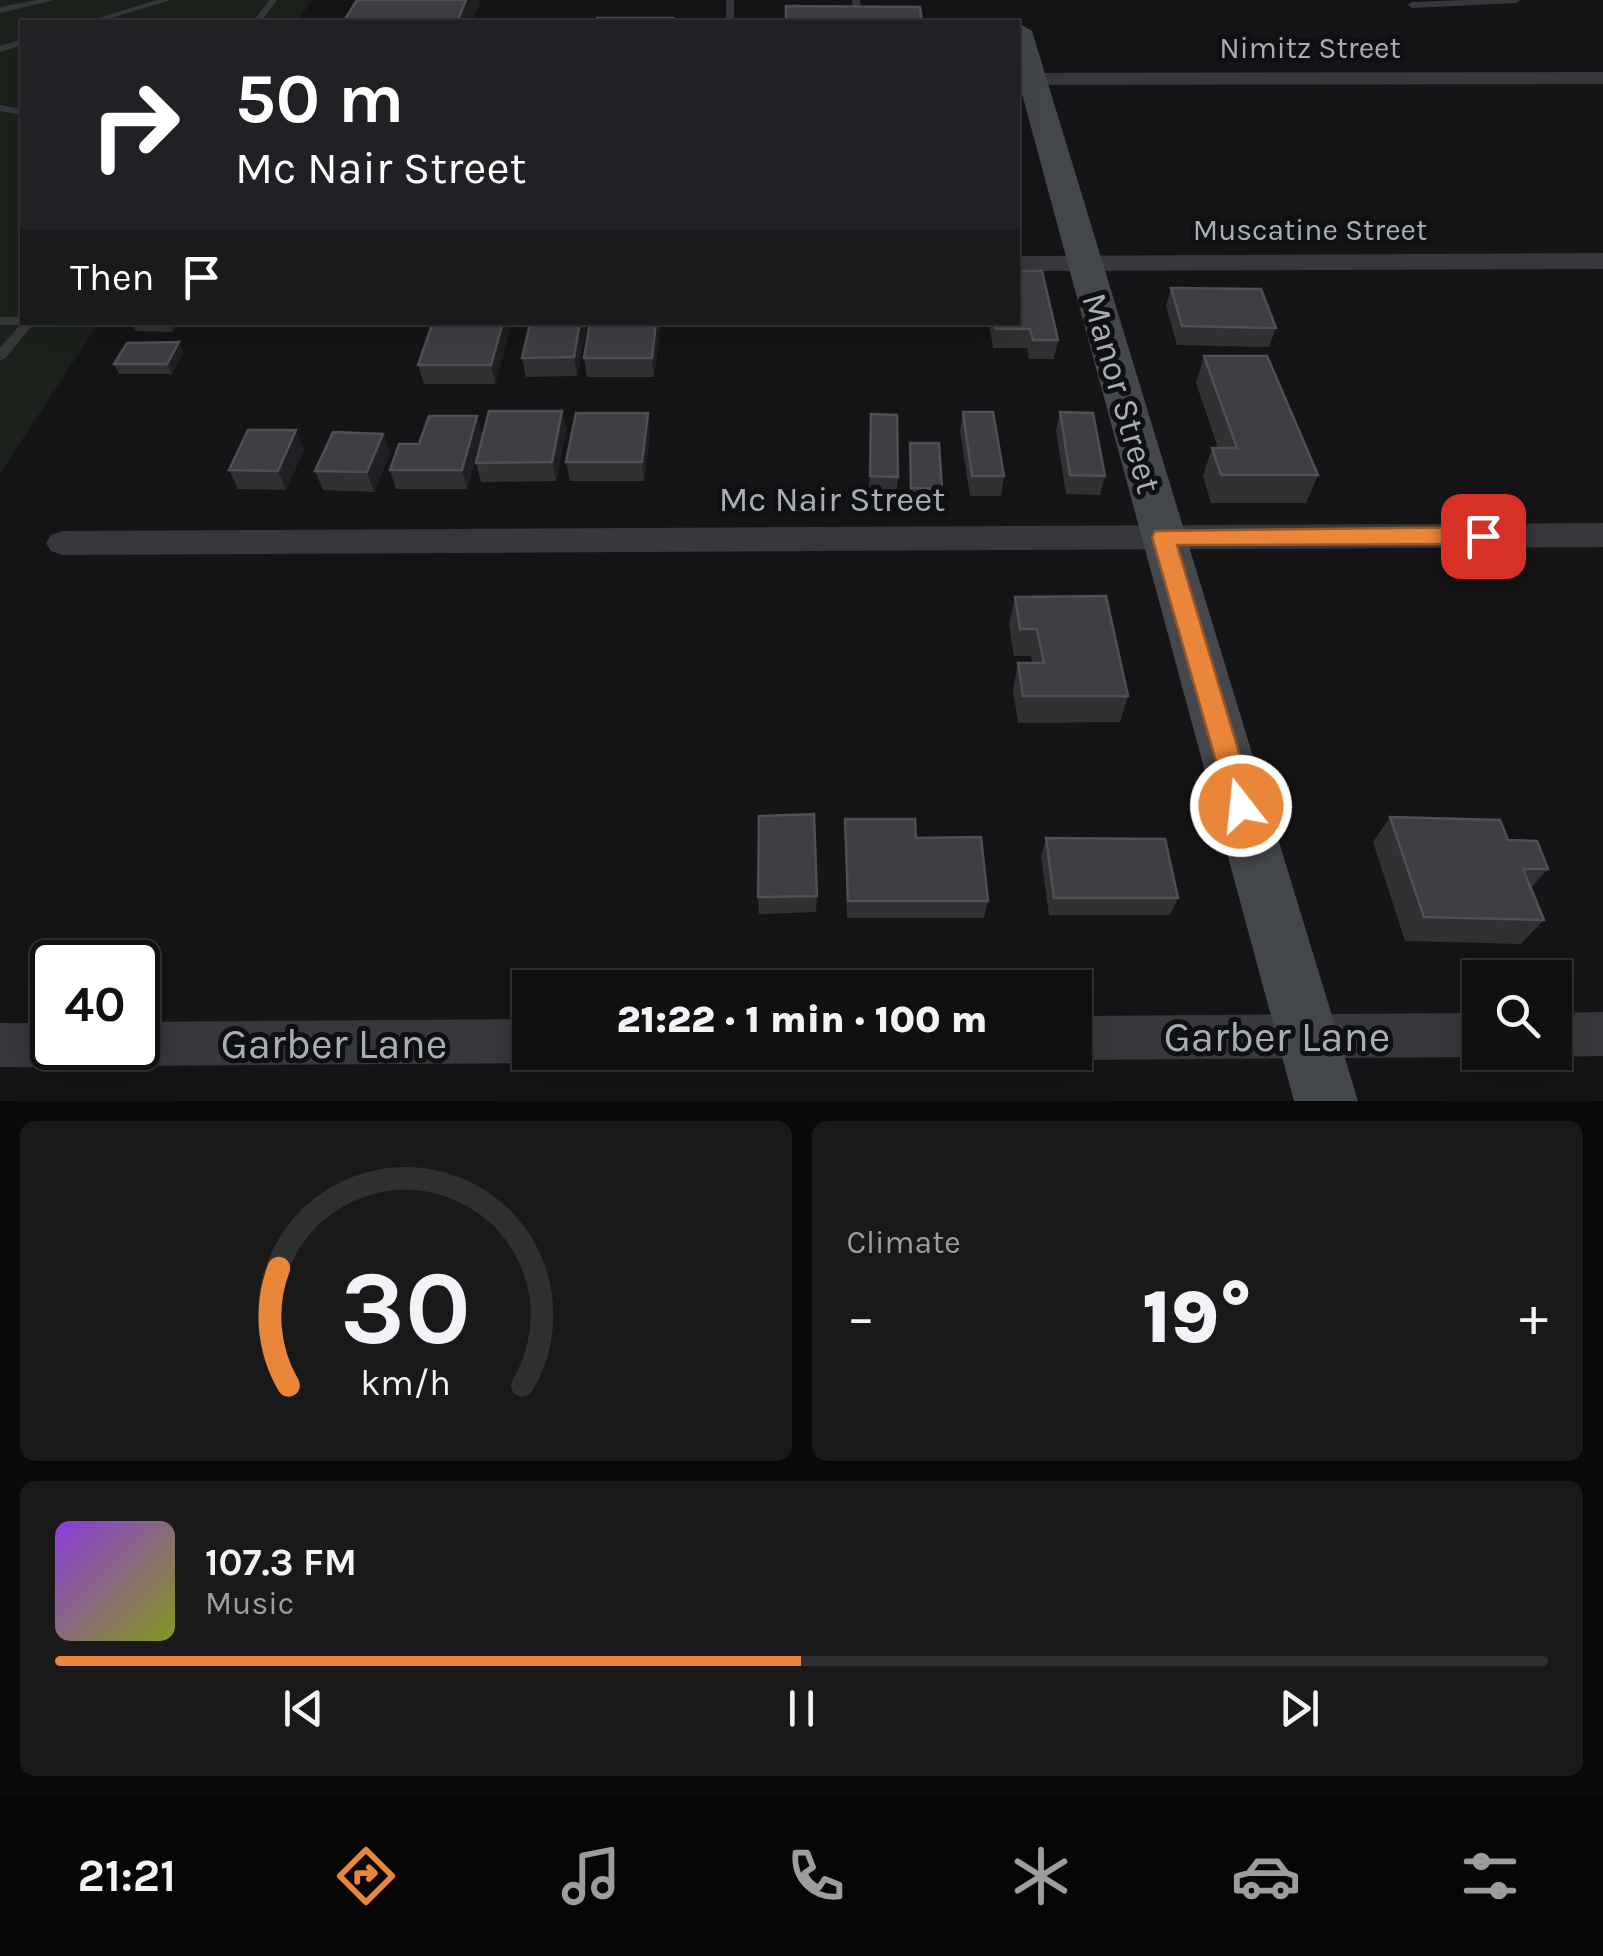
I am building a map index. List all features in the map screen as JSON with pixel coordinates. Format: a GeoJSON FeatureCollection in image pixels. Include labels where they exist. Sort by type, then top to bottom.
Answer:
{"type":"FeatureCollection","features":[{"type":"Feature","properties":{"kind":"street","name":"Nimitz Street"},"geometry":{"type":"LineString","coordinates":[[1021,54],[1603,78]]}},
{"type":"Feature","properties":{"kind":"street","name":"Manor Street"},"geometry":{"type":"LineString","coordinates":[[1021,54],[1326,1101]]}},
{"type":"Feature","properties":{"kind":"street","name":"Muscatine Street"},"geometry":{"type":"LineString","coordinates":[[1020,264],[1603,261]]}},
{"type":"Feature","properties":{"kind":"street","name":"Mc Nair Street"},"geometry":{"type":"LineString","coordinates":[[62,543],[1603,535]]}},
{"type":"Feature","properties":{"kind":"street"},"geometry":{"type":"LineString","coordinates":[[1572,1034],[1603,1034]]}},
{"type":"Feature","properties":{"kind":"street","name":"Garber Lane"},"geometry":{"type":"LineString","coordinates":[[1092,1038],[1462,1035]]}},
{"type":"Feature","properties":{"kind":"street","name":"Garber Lane"},"geometry":{"type":"LineString","coordinates":[[160,1044],[512,1041]]}},
{"type":"Feature","properties":{"kind":"street"},"geometry":{"type":"LineString","coordinates":[[0,1045],[30,1044]]}},
{"type":"Feature","properties":{"kind":"lane"},"geometry":{"type":"LineString","coordinates":[[0,10],[50,0]]}},
{"type":"Feature","properties":{"kind":"lane"},"geometry":{"type":"LineString","coordinates":[[97,20],[168,0]]}},
{"type":"Feature","properties":{"kind":"lane"},"geometry":{"type":"LineString","coordinates":[[1412,5],[1516,0]]}},
{"type":"Feature","properties":{"kind":"lane"},"geometry":{"type":"LineString","coordinates":[[0,356],[24,325]]}},
{"type":"Feature","properties":{"kind":"shaded area"},"geometry":{"type":"Polygon","coordinates":[[[0,0],[312,0],[298,20],[20,20],[20,325],[98,325],[0,473],[0,0]]]}},
{"type":"Feature","properties":{"kind":"building"},"geometry":{"type":"Polygon","coordinates":[[[357,0],[466,0],[458,20],[344,20],[357,0]]]}},
{"type":"Feature","properties":{"kind":"building"},"geometry":{"type":"Polygon","coordinates":[[[786,6],[920,7],[922,20],[786,20],[786,6]]]}},
{"type":"Feature","properties":{"kind":"building"},"geometry":{"type":"Polygon","coordinates":[[[597,18],[673,18],[673,20],[597,18]]]}},
{"type":"Feature","properties":{"kind":"building"},"geometry":{"type":"Polygon","coordinates":[[[1020,271],[1042,271],[1058,340],[1033,340],[1030,329],[996,329],[995,325],[1020,325],[1020,271]]]}},
{"type":"Feature","properties":{"kind":"building"},"geometry":{"type":"Polygon","coordinates":[[[1171,288],[1261,289],[1276,328],[1182,326],[1171,288]]]}},
{"type":"Feature","properties":{"kind":"building"},"geometry":{"type":"Polygon","coordinates":[[[432,325],[502,325],[491,365],[418,365],[432,325]]]}},
{"type":"Feature","properties":{"kind":"building"},"geometry":{"type":"Polygon","coordinates":[[[530,325],[579,325],[574,357],[522,358],[530,325]]]}},
{"type":"Feature","properties":{"kind":"building"},"geometry":{"type":"Polygon","coordinates":[[[590,325],[656,325],[652,358],[584,358],[590,325]]]}},
{"type":"Feature","properties":{"kind":"building"},"geometry":{"type":"Polygon","coordinates":[[[179,342],[167,364],[114,364],[127,343],[179,342]]]}},
{"type":"Feature","properties":{"kind":"building"},"geometry":{"type":"Polygon","coordinates":[[[1204,356],[1267,356],[1318,475],[1221,475],[1212,448],[1237,448],[1204,356]]]}},
{"type":"Feature","properties":{"kind":"building"},"geometry":{"type":"Polygon","coordinates":[[[489,411],[562,411],[552,462],[476,463],[489,411]]]}},
{"type":"Feature","properties":{"kind":"building"},"geometry":{"type":"Polygon","coordinates":[[[963,412],[993,412],[1004,476],[972,476],[963,412]]]}},
{"type":"Feature","properties":{"kind":"building"},"geometry":{"type":"Polygon","coordinates":[[[1060,412],[1093,413],[1105,476],[1070,475],[1060,412]]]}},
{"type":"Feature","properties":{"kind":"building"},"geometry":{"type":"Polygon","coordinates":[[[576,413],[648,413],[642,462],[566,462],[576,413]]]}},
{"type":"Feature","properties":{"kind":"building"},"geometry":{"type":"Polygon","coordinates":[[[871,414],[897,415],[898,477],[870,476],[871,414]]]}},
{"type":"Feature","properties":{"kind":"building"},"geometry":{"type":"Polygon","coordinates":[[[429,416],[477,416],[462,470],[390,470],[399,444],[419,444],[429,416]]]}},
{"type":"Feature","properties":{"kind":"building"},"geometry":{"type":"Polygon","coordinates":[[[248,430],[296,430],[278,471],[229,470],[248,430]]]}},
{"type":"Feature","properties":{"kind":"building"},"geometry":{"type":"Polygon","coordinates":[[[333,432],[383,434],[367,472],[315,471],[333,432]]]}},
{"type":"Feature","properties":{"kind":"building"},"geometry":{"type":"Polygon","coordinates":[[[910,443],[939,443],[942,489],[911,488],[910,443]]]}},
{"type":"Feature","properties":{"kind":"building"},"geometry":{"type":"Polygon","coordinates":[[[1106,596],[1128,696],[1023,696],[1018,663],[1044,663],[1037,629],[1020,629],[1015,597],[1106,596]]]}},
{"type":"Feature","properties":{"kind":"building"},"geometry":{"type":"Polygon","coordinates":[[[814,814],[817,896],[758,897],[759,816],[814,814]]]}},
{"type":"Feature","properties":{"kind":"building"},"geometry":{"type":"Polygon","coordinates":[[[1390,817],[1500,820],[1508,840],[1537,841],[1548,869],[1523,869],[1544,920],[1424,917],[1390,817]]]}},
{"type":"Feature","properties":{"kind":"building"},"geometry":{"type":"Polygon","coordinates":[[[845,819],[915,819],[916,838],[981,837],[988,901],[848,901],[845,819]]]}},
{"type":"Feature","properties":{"kind":"building"},"geometry":{"type":"Polygon","coordinates":[[[1046,838],[1165,839],[1178,898],[1054,898],[1046,838]]]}},
{"type":"Feature","properties":{"kind":"route"},"geometry":{"type":"LineString","coordinates":[[1241,806],[1163,537],[1483,536]]}}]}
